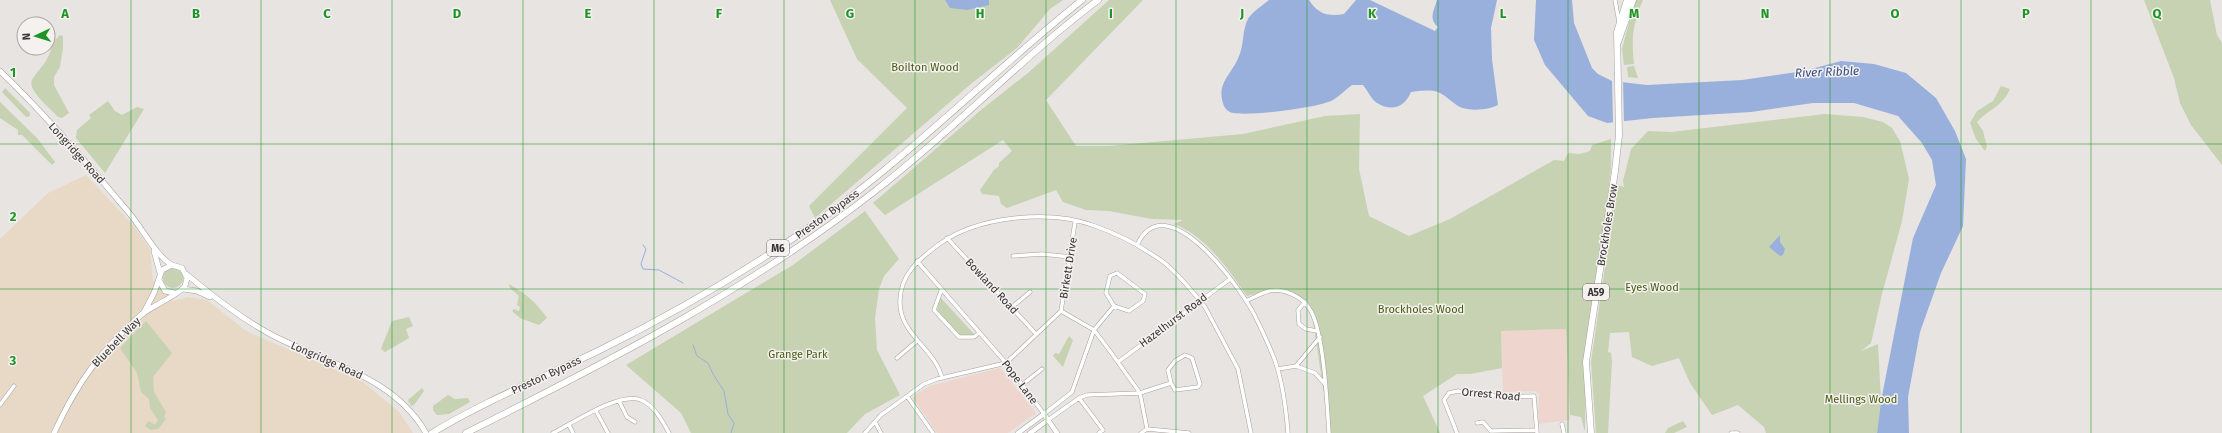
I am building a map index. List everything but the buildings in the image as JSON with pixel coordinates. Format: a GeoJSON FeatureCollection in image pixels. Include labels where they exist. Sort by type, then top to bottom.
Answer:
{"type":"FeatureCollection","features":[{"type":"Feature","properties":{"kind":"highway","name":"Preston Bypass"},"geometry":{"type":"LineString","coordinates":[[432,433],[512,390],[652,324],[788,242],[864,187],[904,155],[1082,0]]}},
{"type":"Feature","properties":{"kind":"highway","name":"Preston Bypass"},"geometry":{"type":"LineString","coordinates":[[466,433],[683,320],[797,250],[926,150],[1062,28],[1098,0]]}},
{"type":"Feature","properties":{"kind":"highway","name":"A59"},"geometry":{"type":"LineString","coordinates":[[1617,42],[1619,23],[1627,0]]}},
{"type":"Feature","properties":{"kind":"highway","name":"A59"},"geometry":{"type":"LineString","coordinates":[[1617,42],[1633,0]]}},
{"type":"Feature","properties":{"kind":"highway","name":"Brockholes Brow"},"geometry":{"type":"LineString","coordinates":[[1591,433],[1586,362],[1609,216],[1619,135],[1617,42]]}},
{"type":"Feature","properties":{"kind":"main road","name":"Longridge Road"},"geometry":{"type":"LineString","coordinates":[[0,71],[61,134],[150,239],[163,260],[172,265]]}},
{"type":"Feature","properties":{"kind":"main road","name":"Longridge Road"},"geometry":{"type":"LineString","coordinates":[[150,239],[160,276]]}},
{"type":"Feature","properties":{"kind":"main road"},"geometry":{"type":"LineString","coordinates":[[172,265],[182,268],[186,274],[187,282],[183,289],[174,293],[143,314],[165,268],[172,265]]}},
{"type":"Feature","properties":{"kind":"main road","name":"Longridge Road"},"geometry":{"type":"LineString","coordinates":[[186,274],[217,300],[271,335],[357,372],[375,382],[398,400],[422,426],[426,433]]}},
{"type":"Feature","properties":{"kind":"main road"},"geometry":{"type":"LineString","coordinates":[[160,276],[161,287],[169,293],[174,293]]}},
{"type":"Feature","properties":{"kind":"main road","name":"Longridge Road"},"geometry":{"type":"LineString","coordinates":[[183,289],[197,291],[217,300]]}},
{"type":"Feature","properties":{"kind":"main road","name":"Bluebell Way"},"geometry":{"type":"LineString","coordinates":[[54,433],[76,389],[90,367],[116,339],[143,314]]}},
{"type":"Feature","properties":{"kind":"street"},"geometry":{"type":"LineString","coordinates":[[1615,0],[1619,23]]}},
{"type":"Feature","properties":{"kind":"street"},"geometry":{"type":"LineString","coordinates":[[942,378],[936,362],[917,341],[903,320],[900,302],[905,277],[917,261],[947,238],[982,224],[1001,220],[1037,217],[1075,222],[1094,226],[1137,245],[1162,262],[1199,300],[1205,308],[1238,369],[1251,433]]}},
{"type":"Feature","properties":{"kind":"street","name":"Birkett Drive"},"geometry":{"type":"LineString","coordinates":[[1006,363],[1062,311],[1075,222]]}},
{"type":"Feature","properties":{"kind":"street"},"geometry":{"type":"LineString","coordinates":[[1137,245],[1140,239],[1157,227],[1173,226],[1194,239],[1230,279],[1254,314],[1278,369],[1288,433]]}},
{"type":"Feature","properties":{"kind":"street","name":"Bowland Road"},"geometry":{"type":"LineString","coordinates":[[947,238],[1036,334]]}},
{"type":"Feature","properties":{"kind":"street"},"geometry":{"type":"LineString","coordinates":[[1013,256],[1042,254],[1071,257]]}},
{"type":"Feature","properties":{"kind":"street","name":"Pope Lane"},"geometry":{"type":"LineString","coordinates":[[917,261],[941,291],[1006,363],[1023,384],[1057,433]]}},
{"type":"Feature","properties":{"kind":"street"},"geometry":{"type":"LineString","coordinates":[[1117,273],[1145,294],[1143,301],[1129,311],[1114,306],[1106,293],[1110,276],[1117,273]]}},
{"type":"Feature","properties":{"kind":"street","name":"Hazelhurst Road"},"geometry":{"type":"LineString","coordinates":[[1118,362],[1199,300],[1230,279]]}},
{"type":"Feature","properties":{"kind":"street"},"geometry":{"type":"LineString","coordinates":[[941,291],[934,310],[954,332],[961,338],[974,337],[980,333]]}},
{"type":"Feature","properties":{"kind":"street"},"geometry":{"type":"LineString","coordinates":[[1246,301],[1269,291],[1278,291],[1295,296],[1305,302],[1313,315],[1317,332],[1320,337],[1329,433]]}},
{"type":"Feature","properties":{"kind":"street"},"geometry":{"type":"LineString","coordinates":[[1012,308],[1030,292]]}},
{"type":"Feature","properties":{"kind":"street"},"geometry":{"type":"LineString","coordinates":[[1305,302],[1298,310],[1299,324],[1306,329],[1317,332]]}},
{"type":"Feature","properties":{"kind":"street"},"geometry":{"type":"LineString","coordinates":[[1018,433],[1072,392],[1094,330],[1114,306]]}},
{"type":"Feature","properties":{"kind":"street"},"geometry":{"type":"LineString","coordinates":[[1062,311],[1094,330],[1118,362],[1140,393],[1147,429]]}},
{"type":"Feature","properties":{"kind":"street"},"geometry":{"type":"LineString","coordinates":[[1296,366],[1320,337]]}},
{"type":"Feature","properties":{"kind":"street"},"geometry":{"type":"LineString","coordinates":[[897,358],[917,341]]}},
{"type":"Feature","properties":{"kind":"street"},"geometry":{"type":"LineString","coordinates":[[1185,355],[1192,358],[1200,384],[1198,387],[1179,391],[1175,390],[1171,382],[1168,370],[1170,366],[1185,355]]}},
{"type":"Feature","properties":{"kind":"street"},"geometry":{"type":"LineString","coordinates":[[865,433],[875,422],[924,384],[942,378],[1006,363]]}},
{"type":"Feature","properties":{"kind":"street"},"geometry":{"type":"LineString","coordinates":[[1278,369],[1296,366],[1315,373],[1325,384]]}},
{"type":"Feature","properties":{"kind":"street"},"geometry":{"type":"LineString","coordinates":[[1023,384],[1042,369]]}},
{"type":"Feature","properties":{"kind":"street"},"geometry":{"type":"LineString","coordinates":[[1030,433],[1079,398],[1087,395],[1140,393],[1171,382]]}},
{"type":"Feature","properties":{"kind":"street"},"geometry":{"type":"LineString","coordinates":[[0,405],[14,386]]}},
{"type":"Feature","properties":{"kind":"street","name":"Orrest Road"},"geometry":{"type":"LineString","coordinates":[[1458,433],[1445,406],[1446,396],[1449,392],[1458,391],[1505,397],[1534,396],[1537,431]]}},
{"type":"Feature","properties":{"kind":"street"},"geometry":{"type":"LineString","coordinates":[[907,396],[934,433]]}},
{"type":"Feature","properties":{"kind":"street"},"geometry":{"type":"LineString","coordinates":[[553,433],[596,411],[619,401],[631,398],[642,400],[658,415],[669,433]]}},
{"type":"Feature","properties":{"kind":"street"},"geometry":{"type":"LineString","coordinates":[[1079,398],[1103,430],[1099,433]]}},
{"type":"Feature","properties":{"kind":"street"},"geometry":{"type":"LineString","coordinates":[[619,401],[627,418],[634,422]]}},
{"type":"Feature","properties":{"kind":"street"},"geometry":{"type":"LineString","coordinates":[[596,411],[608,433]]}},
{"type":"Feature","properties":{"kind":"street"},"geometry":{"type":"LineString","coordinates":[[1483,422],[1485,417]]}},
{"type":"Feature","properties":{"kind":"street"},"geometry":{"type":"LineString","coordinates":[[875,422],[881,433]]}},
{"type":"Feature","properties":{"kind":"street"},"geometry":{"type":"LineString","coordinates":[[1477,422],[1483,422]]}},
{"type":"Feature","properties":{"kind":"street"},"geometry":{"type":"LineString","coordinates":[[1483,422],[1491,432],[1537,431]]}},
{"type":"Feature","properties":{"kind":"street"},"geometry":{"type":"LineString","coordinates":[[1562,424],[1564,433]]}},
{"type":"Feature","properties":{"kind":"street"},"geometry":{"type":"LineString","coordinates":[[569,425],[573,433]]}},
{"type":"Feature","properties":{"kind":"street"},"geometry":{"type":"LineString","coordinates":[[1141,433],[1147,429],[1189,433]]}},
{"type":"Feature","properties":{"kind":"street"},"geometry":{"type":"LineString","coordinates":[[1731,433],[1737,432]]}},
{"type":"Feature","properties":{"kind":"shaded area"},"geometry":{"type":"Polygon","coordinates":[[[86,175],[134,226],[150,249],[153,280],[174,301],[188,297],[207,300],[246,331],[363,382],[399,412],[413,433],[0,433],[0,239],[48,193],[86,175]]]}},
{"type":"Feature","properties":{"kind":"shaded area"},"geometry":{"type":"Polygon","coordinates":[[[1566,329],[1570,420],[1538,424],[1539,393],[1534,391],[1503,392],[1501,331],[1566,329]]]}},
{"type":"Feature","properties":{"kind":"shaded area"},"geometry":{"type":"Polygon","coordinates":[[[1000,368],[1036,413],[1008,433],[937,433],[913,398],[918,393],[930,386],[1000,368]]]}},
{"type":"Feature","properties":{"kind":"green space","name":"Boilton Wood"},"geometry":{"type":"Polygon","coordinates":[[[830,0],[1063,0],[1050,9],[1017,48],[972,83],[815,218],[809,206],[907,108],[857,59],[830,0]]]}},
{"type":"Feature","properties":{"kind":"green space","name":"Brockholes Wood"},"geometry":{"type":"Polygon","coordinates":[[[1109,0],[1143,0],[1046,100],[1076,146],[1109,146],[1243,134],[1325,116],[1360,114],[1359,169],[1369,216],[1409,236],[1450,219],[1554,160],[1564,161],[1568,153],[1580,154],[1590,151],[1592,145],[1611,139],[1611,170],[1586,362],[1585,432],[1581,417],[1570,415],[1566,329],[1501,331],[1502,368],[1470,374],[1457,374],[1423,396],[1440,433],[1330,433],[1312,315],[1307,301],[1278,288],[1247,296],[1224,265],[1206,245],[1186,229],[1174,224],[1183,220],[1152,219],[1109,211],[1086,210],[1063,202],[1056,190],[1007,208],[1001,204],[999,196],[982,194],[980,190],[994,170],[999,166],[999,163],[1012,151],[1003,140],[885,215],[873,203],[981,110],[1028,73],[1109,0]]]}},
{"type":"Feature","properties":{"kind":"green space"},"geometry":{"type":"Polygon","coordinates":[[[1635,0],[1643,0],[1637,16],[1634,31],[1634,64],[1624,65],[1622,49],[1635,0]]]}},
{"type":"Feature","properties":{"kind":"green space"},"geometry":{"type":"Polygon","coordinates":[[[2144,0],[2210,0],[2217,35],[2222,43],[2222,165],[2191,125],[2180,103],[2174,78],[2144,0]]]}},
{"type":"Feature","properties":{"kind":"green space"},"geometry":{"type":"Polygon","coordinates":[[[60,35],[63,36],[63,48],[60,67],[54,77],[54,85],[69,113],[62,118],[58,117],[40,99],[31,84],[32,80],[49,56],[56,56],[57,38],[60,35]]]}},
{"type":"Feature","properties":{"kind":"green space"},"geometry":{"type":"Polygon","coordinates":[[[1634,66],[1638,78],[1628,77],[1627,67],[1634,66]]]}},
{"type":"Feature","properties":{"kind":"green space"},"geometry":{"type":"Polygon","coordinates":[[[2001,86],[2010,89],[2004,100],[1977,122],[1983,131],[1987,147],[1985,151],[1976,139],[1970,123],[1977,111],[1993,101],[2001,86]]]}},
{"type":"Feature","properties":{"kind":"green space"},"geometry":{"type":"Polygon","coordinates":[[[5,88],[30,113],[30,116],[26,117],[2,92],[5,88]]]}},
{"type":"Feature","properties":{"kind":"green space"},"geometry":{"type":"Polygon","coordinates":[[[108,101],[115,111],[122,115],[137,107],[144,109],[105,173],[76,138],[77,130],[91,118],[89,115],[108,101]]]}},
{"type":"Feature","properties":{"kind":"green space"},"geometry":{"type":"Polygon","coordinates":[[[0,102],[37,138],[55,162],[52,165],[22,135],[18,135],[18,130],[0,118],[0,102]]]}},
{"type":"Feature","properties":{"kind":"green space"},"geometry":{"type":"Polygon","coordinates":[[[1825,114],[1863,117],[1883,122],[1892,128],[1900,141],[1909,179],[1902,221],[1882,294],[1871,343],[1861,351],[1878,344],[1881,401],[1877,433],[1766,433],[1764,427],[1738,405],[1712,415],[1690,383],[1679,358],[1652,366],[1632,357],[1629,332],[1610,333],[1608,352],[1611,353],[1612,361],[1608,433],[1596,433],[1591,362],[1617,185],[1624,187],[1623,181],[1631,149],[1648,131],[1671,132],[1825,114]]]}},
{"type":"Feature","properties":{"kind":"green space","name":"Grange Park"},"geometry":{"type":"Polygon","coordinates":[[[865,211],[899,259],[884,276],[879,289],[875,318],[877,350],[900,395],[865,414],[847,433],[691,433],[681,413],[626,365],[793,265],[865,211]]]}},
{"type":"Feature","properties":{"kind":"green space"},"geometry":{"type":"Polygon","coordinates":[[[173,268],[180,271],[183,278],[180,285],[173,288],[166,285],[163,278],[166,271],[173,268]]]}},
{"type":"Feature","properties":{"kind":"green space"},"geometry":{"type":"Polygon","coordinates":[[[509,284],[530,299],[547,318],[539,325],[520,318],[512,311],[514,309],[519,311],[520,307],[517,305],[519,296],[510,288],[509,284]]]}},
{"type":"Feature","properties":{"kind":"green space"},"geometry":{"type":"Polygon","coordinates":[[[940,297],[974,335],[962,337],[937,311],[940,297]]]}},
{"type":"Feature","properties":{"kind":"green space"},"geometry":{"type":"Polygon","coordinates":[[[409,317],[413,326],[406,329],[409,338],[385,352],[381,349],[392,321],[409,317]]]}},
{"type":"Feature","properties":{"kind":"green space"},"geometry":{"type":"Polygon","coordinates":[[[146,321],[172,353],[153,377],[154,392],[166,412],[164,417],[166,419],[158,429],[151,430],[145,426],[149,421],[155,425],[158,420],[150,408],[149,399],[141,392],[137,373],[120,348],[146,321]]]}},
{"type":"Feature","properties":{"kind":"green space"},"geometry":{"type":"Polygon","coordinates":[[[1069,336],[1073,340],[1063,367],[1053,356],[1055,353],[1059,354],[1069,336]]]}},
{"type":"Feature","properties":{"kind":"green space"},"geometry":{"type":"Polygon","coordinates":[[[422,388],[424,391],[414,405],[411,406],[408,400],[422,388]]]}},
{"type":"Feature","properties":{"kind":"green space"},"geometry":{"type":"Polygon","coordinates":[[[448,395],[455,399],[468,398],[470,402],[449,414],[437,415],[433,410],[433,406],[448,395]]]}},
{"type":"Feature","properties":{"kind":"green space"},"geometry":{"type":"Polygon","coordinates":[[[1683,421],[1687,427],[1674,433],[1665,433],[1668,428],[1683,421]]]}},
{"type":"Feature","properties":{"kind":"water"},"geometry":{"type":"Polygon","coordinates":[[[945,0],[989,0],[989,5],[967,10],[950,8],[945,0]]]}},
{"type":"Feature","properties":{"kind":"water"},"geometry":{"type":"Polygon","coordinates":[[[1269,0],[1309,0],[1316,9],[1328,15],[1333,15],[1344,14],[1356,0],[1370,0],[1435,31],[1438,27],[1432,18],[1437,0],[1497,0],[1491,28],[1492,59],[1498,105],[1484,109],[1467,109],[1458,106],[1440,93],[1426,91],[1411,92],[1402,104],[1388,107],[1375,102],[1363,85],[1352,85],[1333,100],[1314,106],[1284,111],[1243,114],[1230,112],[1224,106],[1222,98],[1223,85],[1236,63],[1242,48],[1245,25],[1253,12],[1269,0]]]}},
{"type":"Feature","properties":{"kind":"water","name":"River Ribble"},"geometry":{"type":"Polygon","coordinates":[[[1536,0],[1572,0],[1574,23],[1592,68],[1598,74],[1612,81],[1647,85],[1742,80],[1804,71],[1841,61],[1874,64],[1906,73],[1936,98],[1955,131],[1966,159],[1963,226],[1941,273],[1920,332],[1908,397],[1909,433],[1877,433],[1881,401],[1913,238],[1936,185],[1932,160],[1922,143],[1898,116],[1854,103],[1813,103],[1751,112],[1653,118],[1607,123],[1588,116],[1545,65],[1534,40],[1536,0]]]}},
{"type":"Feature","properties":{"kind":"water"},"geometry":{"type":"Polygon","coordinates":[[[1780,235],[1780,242],[1785,249],[1783,255],[1780,256],[1769,247],[1780,235]]]}},
{"type":"Feature","properties":{"kind":"pier"},"geometry":{"type":"Polygon","coordinates":[[[1612,78],[1623,80],[1624,124],[1613,124],[1612,78]]]}},
{"type":"Feature","properties":{"kind":"waterway"},"geometry":{"type":"LineString","coordinates":[[643,245],[646,249],[641,264],[643,269],[659,270],[683,283]]}},
{"type":"Feature","properties":{"kind":"waterway"},"geometry":{"type":"LineString","coordinates":[[693,345],[697,356],[708,363],[724,391],[728,414],[734,423],[731,433]]}},
{"type":"Feature","properties":{"kind":"park label","name":"Eyes Wood"},"geometry":{"type":"Point","coordinates":[1652,287]}},
{"type":"Feature","properties":{"kind":"park label","name":"Mellings Wood"},"geometry":{"type":"Point","coordinates":[1861,399]}}]}
